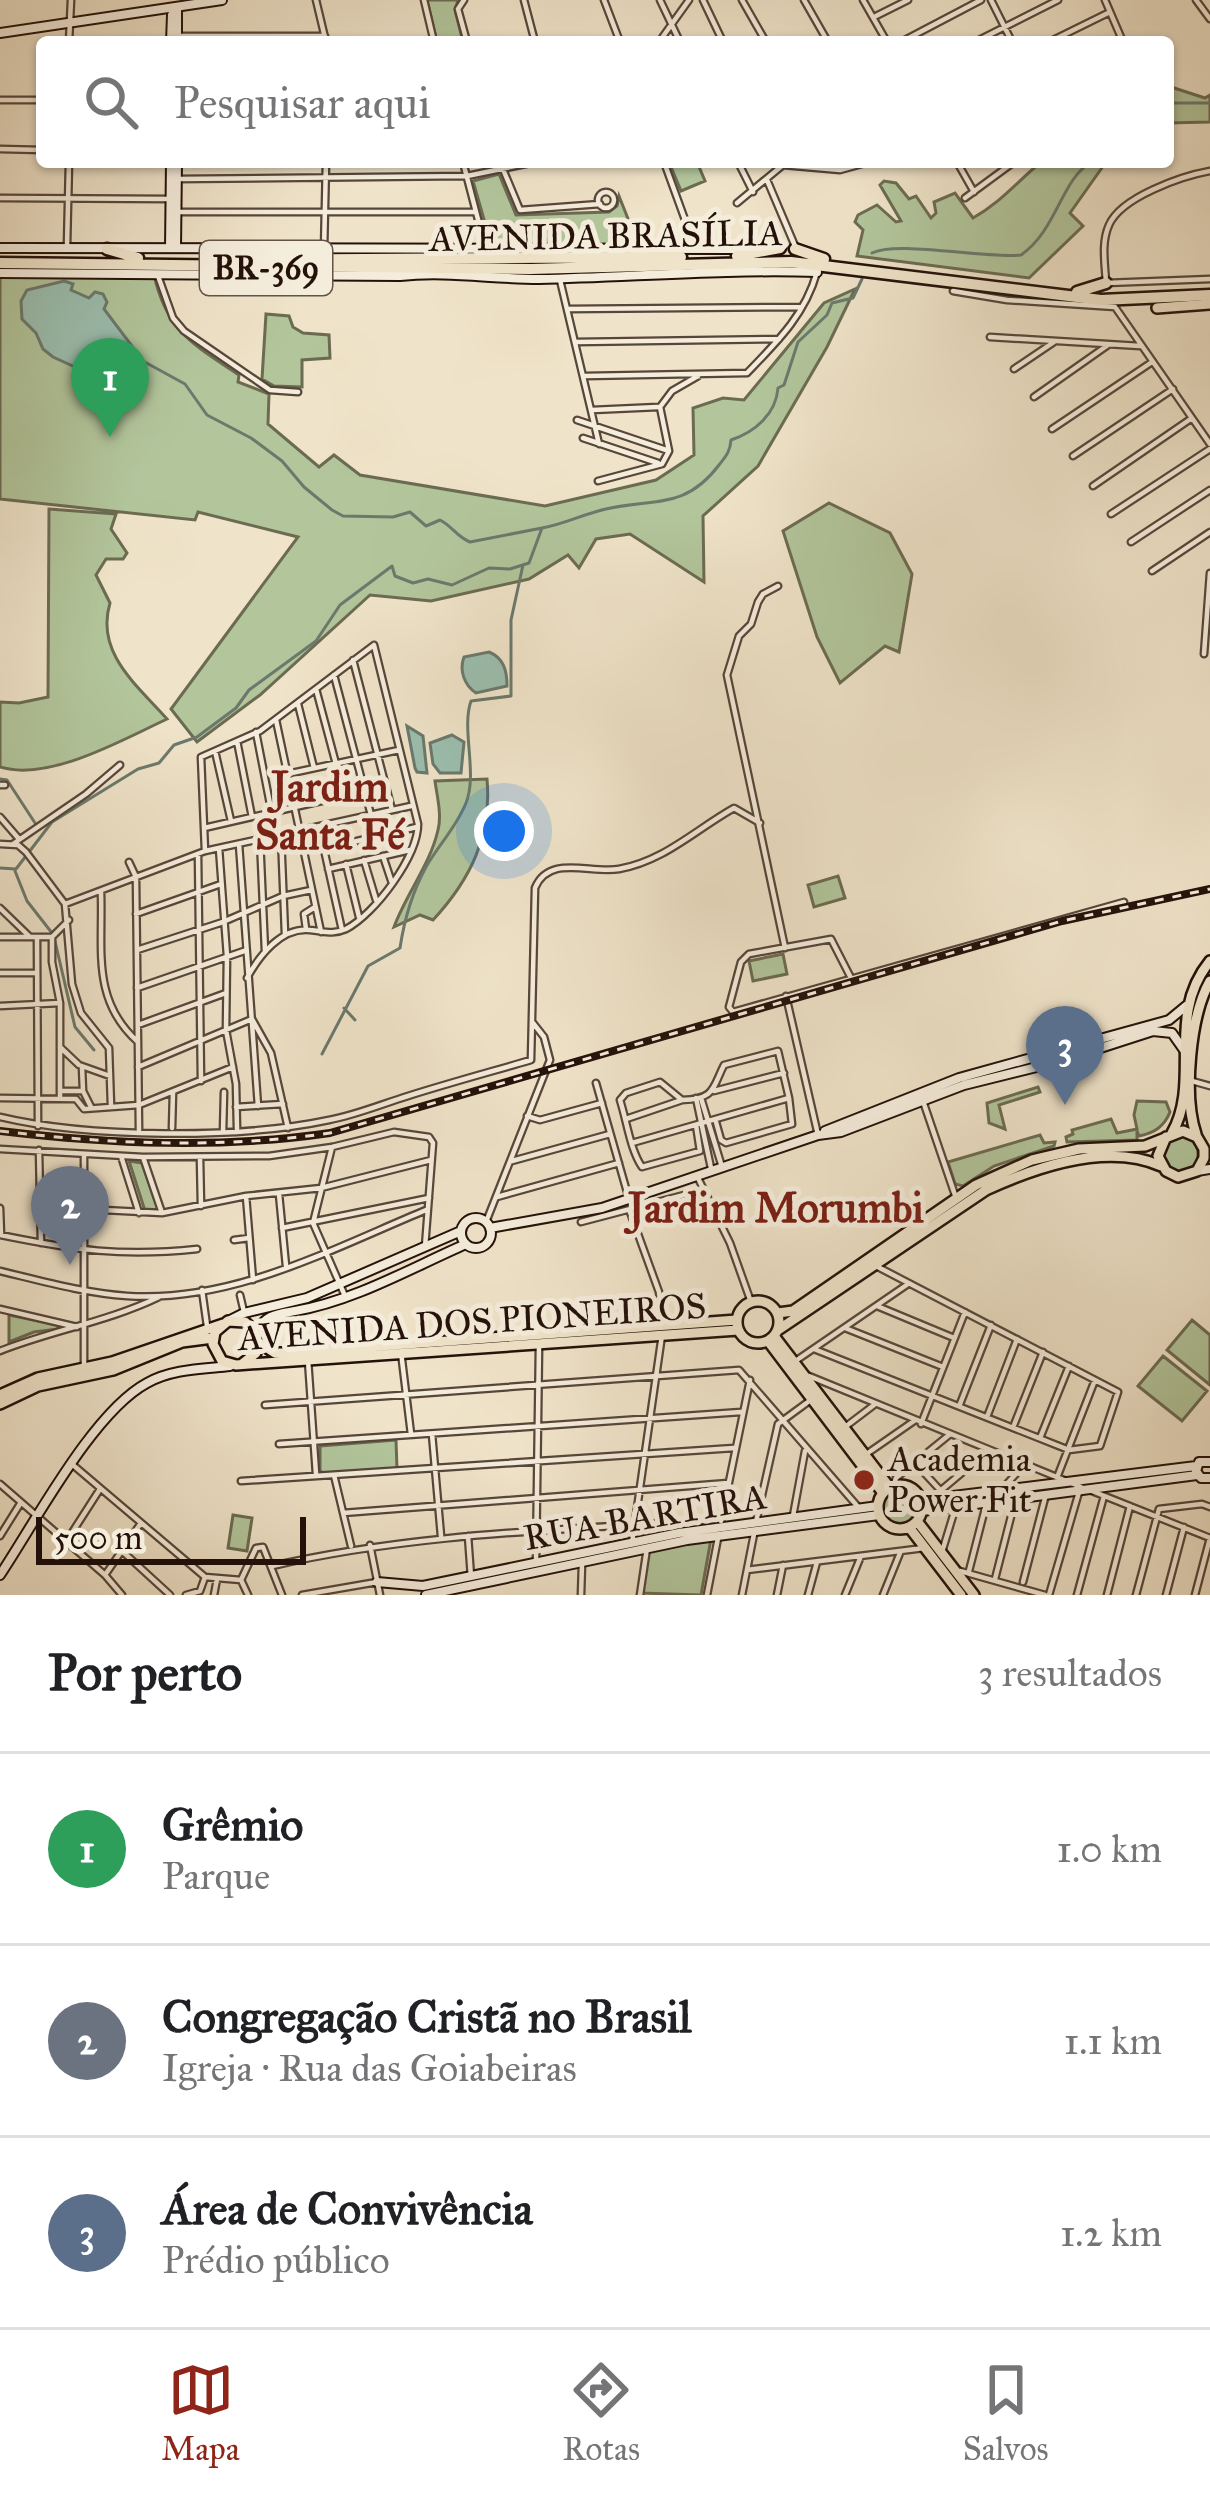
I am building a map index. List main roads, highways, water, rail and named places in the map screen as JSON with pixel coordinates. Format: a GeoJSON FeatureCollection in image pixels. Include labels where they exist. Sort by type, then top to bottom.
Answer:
{"type":"FeatureCollection","features":[{"type":"Feature","properties":{"kind":"highway"},"geometry":{"type":"LineString","coordinates":[[737,256],[780,248]]}},
{"type":"Feature","properties":{"kind":"highway"},"geometry":{"type":"LineString","coordinates":[[107,249],[147,260]]}},
{"type":"Feature","properties":{"kind":"highway"},"geometry":{"type":"LineString","coordinates":[[795,249],[824,259]]}},
{"type":"Feature","properties":{"kind":"highway","name":"AVENIDA BRASÍLIA"},"geometry":{"type":"LineString","coordinates":[[0,265],[385,260],[484,252],[574,259],[737,256],[824,259],[1077,292],[1210,292]]}},
{"type":"Feature","properties":{"kind":"highway"},"geometry":{"type":"LineString","coordinates":[[379,276],[413,269],[444,254]]}},
{"type":"Feature","properties":{"kind":"highway"},"geometry":{"type":"LineString","coordinates":[[534,274],[538,264],[574,259]]}},
{"type":"Feature","properties":{"kind":"highway","name":"AVENIDA BRASÍLIA"},"geometry":{"type":"LineString","coordinates":[[0,265],[469,267],[534,274],[738,262],[852,267],[1120,303],[1210,292]]}},
{"type":"Feature","properties":{"kind":"highway"},"geometry":{"type":"LineString","coordinates":[[306,267],[333,275]]}},
{"type":"Feature","properties":{"kind":"highway"},"geometry":{"type":"LineString","coordinates":[[469,267],[500,275]]}},
{"type":"Feature","properties":{"kind":"highway"},"geometry":{"type":"LineString","coordinates":[[817,272],[852,267]]}},
{"type":"Feature","properties":{"kind":"highway"},"geometry":{"type":"LineString","coordinates":[[559,277],[563,270],[588,268]]}},
{"type":"Feature","properties":{"kind":"highway"},"geometry":{"type":"LineString","coordinates":[[1077,292],[1106,283]]}},
{"type":"Feature","properties":{"kind":"highway"},"geometry":{"type":"LineString","coordinates":[[971,285],[1002,299],[1028,293]]}},
{"type":"Feature","properties":{"kind":"highway"},"geometry":{"type":"LineString","coordinates":[[1120,303],[1157,308]]}},
{"type":"Feature","properties":{"kind":"main road"},"geometry":{"type":"LineString","coordinates":[[1157,308],[1210,304]]}},
{"type":"Feature","properties":{"kind":"main road"},"geometry":{"type":"LineString","coordinates":[[1162,1166],[1159,1150],[1180,1114],[1186,1006],[1194,983],[1210,961]]}},
{"type":"Feature","properties":{"kind":"main road"},"geometry":{"type":"LineString","coordinates":[[1197,1137],[1184,1131],[1145,1146],[1079,1149],[999,1172],[958,1203],[874,1265],[773,1336],[749,1342],[737,1325],[742,1308],[751,1302],[765,1302],[778,1313],[793,1311],[958,1203],[1012,1178],[1053,1165],[1125,1157],[1143,1158],[1178,1177],[1197,1171],[1207,1150],[1197,1137],[1190,1112],[1196,1018],[1210,981]]}},
{"type":"Feature","properties":{"kind":"main road"},"geometry":{"type":"LineString","coordinates":[[778,1313],[773,1336],[888,1489]]}},
{"type":"Feature","properties":{"kind":"main road"},"geometry":{"type":"LineString","coordinates":[[0,1395],[38,1378],[113,1370],[226,1323],[245,1322],[258,1338],[252,1358],[239,1365],[217,1356],[210,1332]]}},
{"type":"Feature","properties":{"kind":"main road","name":"AVENIDA DOS PIONEIROS"},"geometry":{"type":"LineString","coordinates":[[258,1338],[275,1353],[284,1353],[737,1325]]}},
{"type":"Feature","properties":{"kind":"main road"},"geometry":{"type":"LineString","coordinates":[[773,1336],[799,1376]]}},
{"type":"Feature","properties":{"kind":"main road","name":"AVENIDA DOS PIONEIROS"},"geometry":{"type":"LineString","coordinates":[[239,1365],[538,1339]]}},
{"type":"Feature","properties":{"kind":"main road"},"geometry":{"type":"LineString","coordinates":[[0,1404],[85,1371]]}},
{"type":"Feature","properties":{"kind":"main road"},"geometry":{"type":"LineString","coordinates":[[818,1392],[888,1489]]}},
{"type":"Feature","properties":{"kind":"main road"},"geometry":{"type":"LineString","coordinates":[[888,1489],[879,1511],[895,1529],[920,1512]]}},
{"type":"Feature","properties":{"kind":"main road"},"geometry":{"type":"LineString","coordinates":[[888,1489],[911,1489],[941,1553],[969,1590]]}},
{"type":"Feature","properties":{"kind":"main road"},"geometry":{"type":"LineString","coordinates":[[920,1512],[924,1548],[969,1590]]}},
{"type":"Feature","properties":{"kind":"waterway"},"geometry":{"type":"LineString","coordinates":[[1174,103],[1210,103]]}},
{"type":"Feature","properties":{"kind":"waterway"},"geometry":{"type":"LineString","coordinates":[[872,253],[901,248],[1021,255],[1043,232],[1084,168]]}},
{"type":"Feature","properties":{"kind":"waterway"},"geometry":{"type":"LineString","coordinates":[[0,868],[16,869],[52,822],[138,769],[159,763],[174,745],[197,737],[236,708],[249,690],[316,641],[340,605],[392,566],[395,576],[413,583],[428,579],[452,585],[489,568],[529,563],[542,528],[606,509],[668,500],[694,489],[724,459],[731,440],[769,414],[798,342],[827,315],[832,303],[853,298],[862,279]]}},
{"type":"Feature","properties":{"kind":"waterway"},"geometry":{"type":"LineString","coordinates":[[130,354],[185,384],[207,415],[282,461],[304,487],[343,516],[393,517],[410,512],[426,526],[440,520],[470,542],[542,528]]}},
{"type":"Feature","properties":{"kind":"waterway"},"geometry":{"type":"LineString","coordinates":[[322,1054],[368,966],[400,948],[421,876],[466,803],[471,701],[511,696],[511,620],[523,565]]}},
{"type":"Feature","properties":{"kind":"waterway"},"geometry":{"type":"LineString","coordinates":[[0,779],[7,780],[37,826]]}},
{"type":"Feature","properties":{"kind":"waterway"},"geometry":{"type":"LineString","coordinates":[[15,871],[27,901],[52,933]]}},
{"type":"Feature","properties":{"kind":"waterway"},"geometry":{"type":"LineString","coordinates":[[54,937],[75,1027],[94,1050]]}},
{"type":"Feature","properties":{"kind":"waterway"},"geometry":{"type":"LineString","coordinates":[[344,1008],[355,1020]]}},
{"type":"Feature","properties":{"kind":"railway"},"geometry":{"type":"LineString","coordinates":[[0,1131],[165,1143],[330,1133],[1062,921],[1210,889]]}},
{"type":"Feature","properties":{"kind":"place","name":"Grêmio"},"geometry":{"type":"Point","coordinates":[110,437]}},
{"type":"Feature","properties":{"kind":"place","name":"Área de Convivência"},"geometry":{"type":"Point","coordinates":[1065,1105]}},
{"type":"Feature","properties":{"kind":"place","name":"Congregação Cristã no Brasil"},"geometry":{"type":"Point","coordinates":[70,1265]}},
{"type":"Feature","properties":{"kind":"place","name":"Academia Power Fit"},"geometry":{"type":"Point","coordinates":[864,1480]}},
{"type":"Feature","properties":{"kind":"district","name":"Jardim Santa Fé"},"geometry":{"type":"Point","coordinates":[330,811]}},
{"type":"Feature","properties":{"kind":"district","name":"Jardim Morumbi"},"geometry":{"type":"Point","coordinates":[776,1208]}}]}
